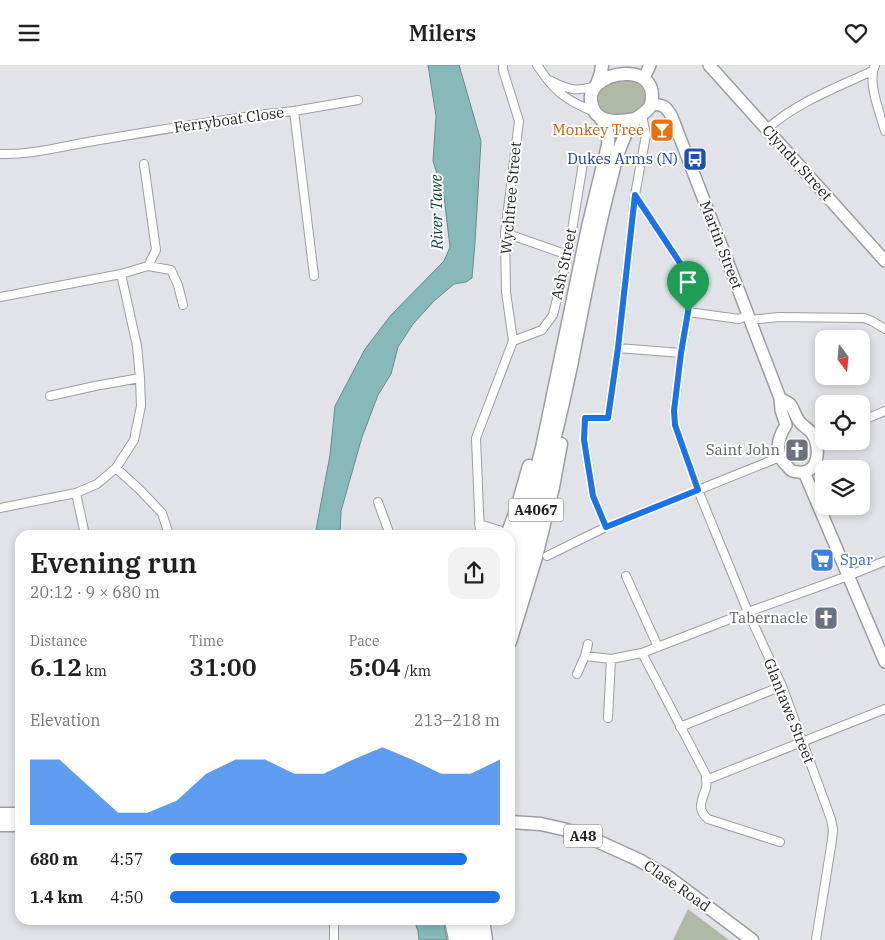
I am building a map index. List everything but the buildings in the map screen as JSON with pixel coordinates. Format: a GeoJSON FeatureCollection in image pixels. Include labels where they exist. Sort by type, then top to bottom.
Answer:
{"type":"FeatureCollection","features":[{"type":"Feature","properties":{"kind":"main road"},"geometry":{"type":"LineString","coordinates":[[602,65],[602,73],[591,94],[591,103],[597,115],[609,121],[639,117],[651,104],[652,94],[648,83],[623,69],[621,65]]}},
{"type":"Feature","properties":{"kind":"main road"},"geometry":{"type":"LineString","coordinates":[[596,85],[606,77],[614,75],[638,76],[650,65]]}},
{"type":"Feature","properties":{"kind":"main road","name":"Clyndu Street"},"geometry":{"type":"LineString","coordinates":[[709,65],[885,261]]}},
{"type":"Feature","properties":{"kind":"main road","name":"Martin Street"},"geometry":{"type":"LineString","coordinates":[[651,104],[662,105],[672,117],[780,398]]}},
{"type":"Feature","properties":{"kind":"main road","name":"A4067"},"geometry":{"type":"LineString","coordinates":[[515,551],[556,409],[586,235],[608,145],[609,136],[606,126],[597,115]]}},
{"type":"Feature","properties":{"kind":"main road","name":"A4067"},"geometry":{"type":"LineString","coordinates":[[515,585],[620,145],[626,131],[639,117]]}},
{"type":"Feature","properties":{"kind":"main road"},"geometry":{"type":"LineString","coordinates":[[780,398],[790,405],[800,423],[815,435]]}},
{"type":"Feature","properties":{"kind":"main road"},"geometry":{"type":"LineString","coordinates":[[780,398],[781,410],[786,425]]}},
{"type":"Feature","properties":{"kind":"main road"},"geometry":{"type":"LineString","coordinates":[[508,530],[556,409]]}},
{"type":"Feature","properties":{"kind":"main road"},"geometry":{"type":"LineString","coordinates":[[515,626],[536,557],[553,487],[562,428],[556,409]]}},
{"type":"Feature","properties":{"kind":"main road"},"geometry":{"type":"LineString","coordinates":[[800,423],[786,425],[780,434],[778,447],[780,457],[785,465],[796,472],[804,472],[810,469],[816,461],[818,450]]}},
{"type":"Feature","properties":{"kind":"main road"},"geometry":{"type":"LineString","coordinates":[[804,472],[885,662]]}},
{"type":"Feature","properties":{"kind":"main road"},"geometry":{"type":"LineString","coordinates":[[0,814],[15,814]]}},
{"type":"Feature","properties":{"kind":"main road","name":"Clase Road"},"geometry":{"type":"LineString","coordinates":[[515,821],[541,824],[567,830],[639,860],[668,877],[752,940]]}},
{"type":"Feature","properties":{"kind":"main road"},"geometry":{"type":"LineString","coordinates":[[0,825],[15,825]]}},
{"type":"Feature","properties":{"kind":"main road"},"geometry":{"type":"LineString","coordinates":[[452,925],[455,940]]}},
{"type":"Feature","properties":{"kind":"main road"},"geometry":{"type":"LineString","coordinates":[[461,925],[464,940]]}},
{"type":"Feature","properties":{"kind":"main road"},"geometry":{"type":"LineString","coordinates":[[471,925],[474,940]]}},
{"type":"Feature","properties":{"kind":"main road"},"geometry":{"type":"LineString","coordinates":[[484,925],[486,940]]}},
{"type":"Feature","properties":{"kind":"street","name":"Wychtree Street"},"geometry":{"type":"LineString","coordinates":[[480,530],[476,438],[513,341],[506,292],[505,233],[519,121],[503,65]]}},
{"type":"Feature","properties":{"kind":"street"},"geometry":{"type":"LineString","coordinates":[[537,65],[557,90],[570,100],[597,115]]}},
{"type":"Feature","properties":{"kind":"street"},"geometry":{"type":"LineString","coordinates":[[767,129],[804,102],[874,68]]}},
{"type":"Feature","properties":{"kind":"street"},"geometry":{"type":"LineString","coordinates":[[874,68],[872,83],[885,131]]}},
{"type":"Feature","properties":{"kind":"street"},"geometry":{"type":"LineString","coordinates":[[547,79],[574,90],[581,90],[596,85]]}},
{"type":"Feature","properties":{"kind":"street"},"geometry":{"type":"LineString","coordinates":[[294,111],[358,100]]}},
{"type":"Feature","properties":{"kind":"street","name":"Ferryboat Close"},"geometry":{"type":"LineString","coordinates":[[0,154],[17,154],[172,128],[294,111],[314,277]]}},
{"type":"Feature","properties":{"kind":"street"},"geometry":{"type":"LineString","coordinates":[[606,527],[593,496],[584,440],[585,418],[608,418],[618,348],[635,195],[646,135],[639,117]]}},
{"type":"Feature","properties":{"kind":"street","name":"Ash Street"},"geometry":{"type":"LineString","coordinates":[[513,341],[542,330],[554,315],[568,255],[583,163]]}},
{"type":"Feature","properties":{"kind":"street"},"geometry":{"type":"LineString","coordinates":[[144,164],[156,251],[148,266]]}},
{"type":"Feature","properties":{"kind":"street","name":"Glantawe Street"},"geometry":{"type":"LineString","coordinates":[[635,195],[688,275],[690,290],[674,411],[675,425],[698,490],[748,612],[782,686],[831,819],[833,830],[816,940]]}},
{"type":"Feature","properties":{"kind":"street"},"geometry":{"type":"LineString","coordinates":[[505,233],[568,255]]}},
{"type":"Feature","properties":{"kind":"street"},"geometry":{"type":"LineString","coordinates":[[0,297],[148,266],[171,270],[178,285],[183,305]]}},
{"type":"Feature","properties":{"kind":"street"},"geometry":{"type":"LineString","coordinates":[[0,508],[76,493],[97,484],[116,468],[134,440],[141,406],[140,378],[137,346],[121,273]]}},
{"type":"Feature","properties":{"kind":"street"},"geometry":{"type":"LineString","coordinates":[[688,312],[739,319],[779,317],[864,318],[885,329]]}},
{"type":"Feature","properties":{"kind":"street"},"geometry":{"type":"LineString","coordinates":[[618,348],[681,353]]}},
{"type":"Feature","properties":{"kind":"street"},"geometry":{"type":"LineString","coordinates":[[50,396],[94,385],[140,378]]}},
{"type":"Feature","properties":{"kind":"street"},"geometry":{"type":"LineString","coordinates":[[870,417],[885,411]]}},
{"type":"Feature","properties":{"kind":"street"},"geometry":{"type":"LineString","coordinates":[[547,556],[606,527],[780,457]]}},
{"type":"Feature","properties":{"kind":"street"},"geometry":{"type":"LineString","coordinates":[[116,468],[162,513],[167,530]]}},
{"type":"Feature","properties":{"kind":"street"},"geometry":{"type":"LineString","coordinates":[[76,493],[84,530]]}},
{"type":"Feature","properties":{"kind":"street"},"geometry":{"type":"LineString","coordinates":[[378,502],[388,530]]}},
{"type":"Feature","properties":{"kind":"street"},"geometry":{"type":"LineString","coordinates":[[479,524],[499,530]]}},
{"type":"Feature","properties":{"kind":"street"},"geometry":{"type":"LineString","coordinates":[[585,656],[610,659],[642,653],[885,561]]}},
{"type":"Feature","properties":{"kind":"street"},"geometry":{"type":"LineString","coordinates":[[626,576],[658,647]]}},
{"type":"Feature","properties":{"kind":"street"},"geometry":{"type":"LineString","coordinates":[[577,673],[585,656],[588,643]]}},
{"type":"Feature","properties":{"kind":"street"},"geometry":{"type":"LineString","coordinates":[[642,653],[706,775],[706,787],[700,807],[702,815],[708,819],[780,842]]}},
{"type":"Feature","properties":{"kind":"street"},"geometry":{"type":"LineString","coordinates":[[608,718],[610,659]]}},
{"type":"Feature","properties":{"kind":"street"},"geometry":{"type":"LineString","coordinates":[[680,727],[782,686]]}},
{"type":"Feature","properties":{"kind":"street"},"geometry":{"type":"LineString","coordinates":[[706,780],[885,709]]}},
{"type":"Feature","properties":{"kind":"street"},"geometry":{"type":"LineString","coordinates":[[334,925],[334,940]]}},
{"type":"Feature","properties":{"kind":"green space"},"geometry":{"type":"Polygon","coordinates":[[[631,80],[638,83],[645,92],[645,100],[642,107],[630,114],[612,115],[605,112],[600,105],[598,97],[604,85],[610,82],[631,80]]]}},
{"type":"Feature","properties":{"kind":"green space"},"geometry":{"type":"Polygon","coordinates":[[[688,909],[729,940],[673,940],[688,909]]]}},
{"type":"Feature","properties":{"kind":"water"},"geometry":{"type":"Polygon","coordinates":[[[428,65],[459,65],[481,141],[472,278],[466,282],[454,284],[434,301],[413,324],[398,347],[391,374],[378,395],[362,437],[341,511],[340,530],[316,530],[330,455],[335,406],[365,349],[391,315],[444,261],[450,247],[444,196],[433,161],[436,116],[428,65]]]}},
{"type":"Feature","properties":{"kind":"water"},"geometry":{"type":"Polygon","coordinates":[[[416,925],[444,925],[447,940],[419,940],[416,925]]]}},
{"type":"Feature","properties":{"kind":"place","name":"Monkey Tree"},"geometry":{"type":"Point","coordinates":[662,130]}},
{"type":"Feature","properties":{"kind":"place","name":"Dukes Arms (N)"},"geometry":{"type":"Point","coordinates":[695,159]}},
{"type":"Feature","properties":{"kind":"place","name":"Saint John"},"geometry":{"type":"Point","coordinates":[797,450]}},
{"type":"Feature","properties":{"kind":"place","name":"Spar"},"geometry":{"type":"Point","coordinates":[822,560]}},
{"type":"Feature","properties":{"kind":"place","name":"Tabernacle"},"geometry":{"type":"Point","coordinates":[826,618]}},
{"type":"Feature","properties":{"kind":"route"},"geometry":{"type":"LineString","coordinates":[[635,195],[688,275],[690,290],[688,312],[674,411],[675,425],[698,490],[606,527],[593,496],[584,440],[585,418],[608,418],[618,348],[635,195]]}},
{"type":"Feature","properties":{"kind":"water label","name":"River Tawe"},"geometry":{"type":"Point","coordinates":[436,212]}}]}
